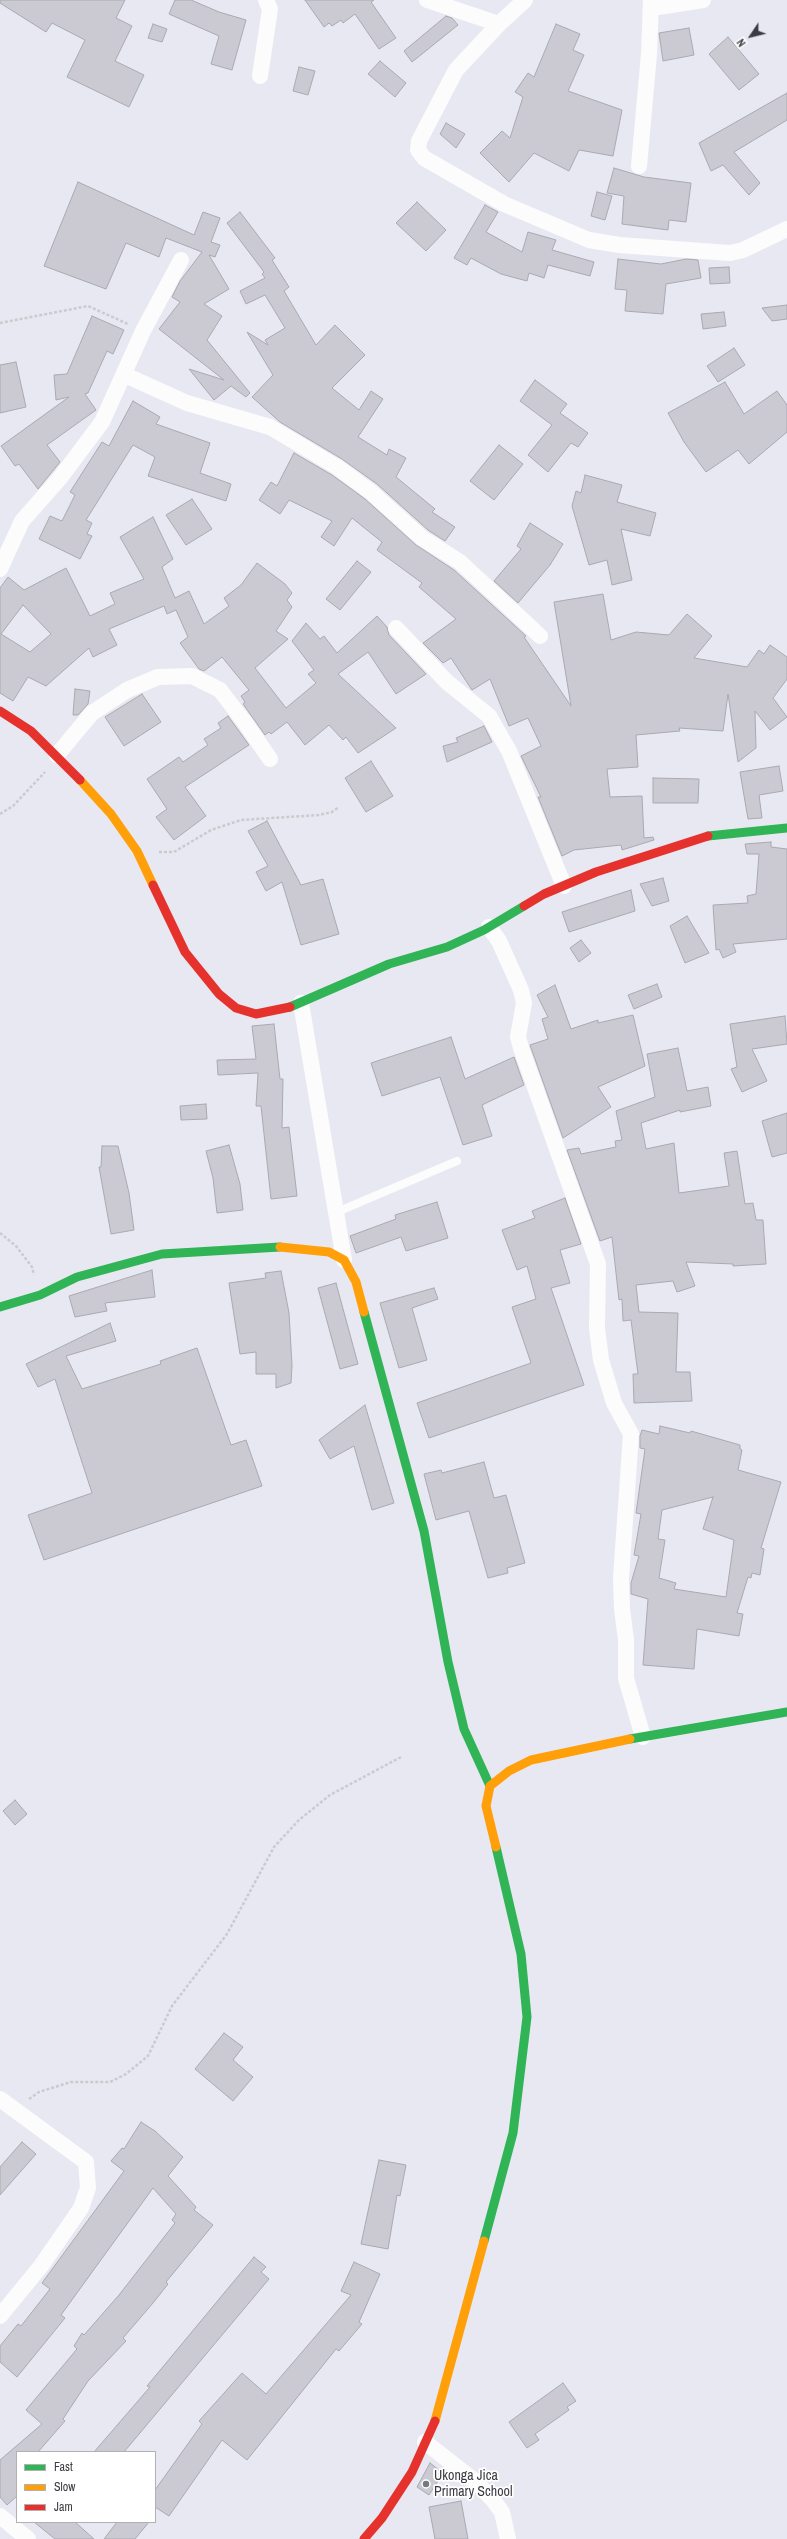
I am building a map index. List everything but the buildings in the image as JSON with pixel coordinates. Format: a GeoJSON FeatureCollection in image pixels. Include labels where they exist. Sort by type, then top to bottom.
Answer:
{"type":"FeatureCollection","features":[{"type":"Feature","properties":{"kind":"street"},"geometry":{"type":"LineString","coordinates":[[260,76],[270,9],[266,0]]}},
{"type":"Feature","properties":{"kind":"street"},"geometry":{"type":"LineString","coordinates":[[428,0],[499,24]]}},
{"type":"Feature","properties":{"kind":"street"},"geometry":{"type":"LineString","coordinates":[[525,0],[499,24],[456,70],[419,141],[418,150],[424,158],[504,204],[589,240],[619,245],[730,253],[743,250],[787,229]]}},
{"type":"Feature","properties":{"kind":"street"},"geometry":{"type":"LineString","coordinates":[[639,166],[651,4],[703,0]]}},
{"type":"Feature","properties":{"kind":"street"},"geometry":{"type":"LineString","coordinates":[[0,569],[22,521],[60,478],[102,422],[125,375],[143,331],[182,260]]}},
{"type":"Feature","properties":{"kind":"street"},"geometry":{"type":"LineString","coordinates":[[125,375],[187,403],[270,427],[337,467],[371,492],[422,538],[460,562],[540,636]]}},
{"type":"Feature","properties":{"kind":"street"},"geometry":{"type":"LineString","coordinates":[[396,628],[447,682],[490,716],[509,751],[564,886]]}},
{"type":"Feature","properties":{"kind":"street"},"geometry":{"type":"LineString","coordinates":[[56,754],[92,713],[127,690],[158,677],[192,676],[220,690],[270,759]]}},
{"type":"Feature","properties":{"kind":"street"},"geometry":{"type":"LineString","coordinates":[[0,711],[30,731],[56,754],[111,814],[137,851],[185,952],[219,994],[236,1008],[256,1014],[277,1011],[301,1003],[356,977],[447,947],[489,927],[544,894],[596,872],[711,835],[787,828]]}},
{"type":"Feature","properties":{"kind":"street"},"geometry":{"type":"LineString","coordinates":[[489,927],[499,941],[521,990],[524,1003],[518,1037],[521,1048],[598,1264],[597,1328],[601,1360],[614,1403],[631,1434],[621,1578],[622,1609],[626,1640],[626,1678],[643,1737]]}},
{"type":"Feature","properties":{"kind":"street"},"geometry":{"type":"LineString","coordinates":[[301,1003],[344,1260],[356,1282],[424,1531],[448,1662],[464,1729],[490,1786],[486,1806],[521,1954],[527,2017],[513,2133],[434,2423],[412,2472],[382,2518],[364,2539]]}},
{"type":"Feature","properties":{"kind":"street"},"geometry":{"type":"LineString","coordinates":[[0,1307],[40,1295],[77,1277],[162,1254],[270,1247],[304,1248],[329,1252],[344,1260]]}},
{"type":"Feature","properties":{"kind":"street"},"geometry":{"type":"LineString","coordinates":[[490,1786],[509,1771],[531,1760],[594,1745],[787,1712]]}},
{"type":"Feature","properties":{"kind":"street"},"geometry":{"type":"LineString","coordinates":[[0,2099],[86,2162],[88,2188],[81,2208],[41,2266],[0,2316]]}},
{"type":"Feature","properties":{"kind":"street"},"geometry":{"type":"LineString","coordinates":[[425,2442],[476,2482],[493,2500],[502,2512],[508,2539]]}},
{"type":"Feature","properties":{"kind":"street"},"geometry":{"type":"LineString","coordinates":[[0,2516],[28,2539]]}},
{"type":"Feature","properties":{"kind":"lane"},"geometry":{"type":"LineString","coordinates":[[337,1212],[457,1161]]}},
{"type":"Feature","properties":{"kind":"path"},"geometry":{"type":"LineString","coordinates":[[0,323],[88,306],[143,331]]}},
{"type":"Feature","properties":{"kind":"path"},"geometry":{"type":"LineString","coordinates":[[0,814],[13,806],[44,775],[56,754]]}},
{"type":"Feature","properties":{"kind":"path"},"geometry":{"type":"LineString","coordinates":[[137,851],[174,852],[211,830],[241,820],[320,814],[332,812],[339,807]]}},
{"type":"Feature","properties":{"kind":"path"},"geometry":{"type":"LineString","coordinates":[[0,1233],[16,1246],[32,1267],[40,1295]]}},
{"type":"Feature","properties":{"kind":"path"},"geometry":{"type":"LineString","coordinates":[[14,2109],[39,2092],[71,2082],[110,2082],[126,2074],[148,2056],[172,2006],[227,1934],[274,1847],[299,1820],[330,1796],[401,1757]]}},
{"type":"Feature","properties":{"kind":"traffic: fast"},"geometry":{"type":"LineString","coordinates":[[708,836],[787,828]]}},
{"type":"Feature","properties":{"kind":"traffic: fast"},"geometry":{"type":"LineString","coordinates":[[290,1007],[389,964],[447,947],[484,930],[524,906]]}},
{"type":"Feature","properties":{"kind":"traffic: fast"},"geometry":{"type":"LineString","coordinates":[[0,1307],[40,1295],[77,1277],[162,1254],[280,1247]]}},
{"type":"Feature","properties":{"kind":"traffic: fast"},"geometry":{"type":"LineString","coordinates":[[364,1312],[424,1531],[448,1662],[464,1729],[490,1786]]}},
{"type":"Feature","properties":{"kind":"traffic: fast"},"geometry":{"type":"LineString","coordinates":[[630,1739],[787,1712]]}},
{"type":"Feature","properties":{"kind":"traffic: fast"},"geometry":{"type":"LineString","coordinates":[[484,2241],[513,2133],[527,2017],[521,1954],[496,1847]]}},
{"type":"Feature","properties":{"kind":"traffic: slow"},"geometry":{"type":"LineString","coordinates":[[80,780],[111,814],[137,851],[153,885]]}},
{"type":"Feature","properties":{"kind":"traffic: slow"},"geometry":{"type":"LineString","coordinates":[[280,1247],[329,1252],[344,1260],[356,1282],[364,1312]]}},
{"type":"Feature","properties":{"kind":"traffic: slow"},"geometry":{"type":"LineString","coordinates":[[496,1847],[486,1806],[490,1786],[509,1771],[531,1760],[630,1739]]}},
{"type":"Feature","properties":{"kind":"traffic: slow"},"geometry":{"type":"LineString","coordinates":[[435,2421],[484,2241]]}},
{"type":"Feature","properties":{"kind":"traffic: jam"},"geometry":{"type":"LineString","coordinates":[[0,711],[31,731],[80,780]]}},
{"type":"Feature","properties":{"kind":"traffic: jam"},"geometry":{"type":"LineString","coordinates":[[524,906],[544,894],[596,872],[708,836]]}},
{"type":"Feature","properties":{"kind":"traffic: jam"},"geometry":{"type":"LineString","coordinates":[[153,885],[185,952],[219,994],[236,1008],[256,1014],[290,1007]]}},
{"type":"Feature","properties":{"kind":"traffic: jam"},"geometry":{"type":"LineString","coordinates":[[364,2539],[382,2518],[412,2472],[435,2421]]}},
{"type":"Feature","properties":{"kind":"place","name":"Ukonga Jica Primary School"},"geometry":{"type":"Point","coordinates":[426,2484]}}]}
